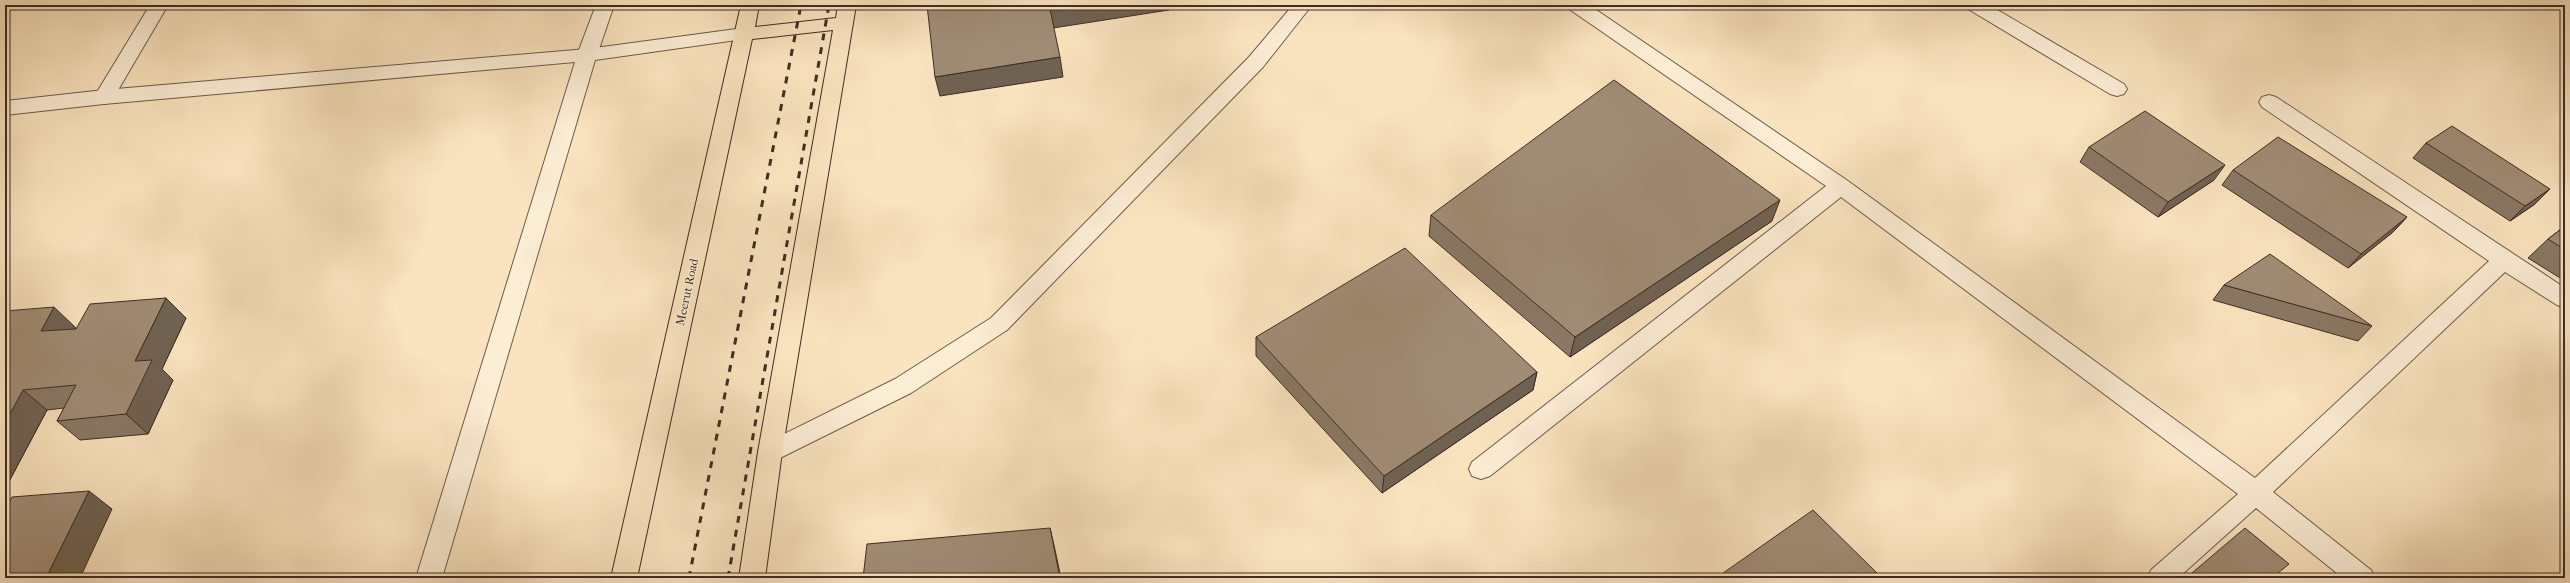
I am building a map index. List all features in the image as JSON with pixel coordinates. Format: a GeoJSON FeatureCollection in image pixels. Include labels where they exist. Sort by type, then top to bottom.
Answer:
{"type":"FeatureCollection","features":[{"type":"Feature","properties":{"kind":"main road","name":"Meerut Road"},"geometry":{"type":"LineString","coordinates":[[624,578],[750,5]]}},
{"type":"Feature","properties":{"kind":"main road"},"geometry":{"type":"LineString","coordinates":[[744,34],[845,14],[770,452],[752,578]]}},
{"type":"Feature","properties":{"kind":"street"},"geometry":{"type":"LineString","coordinates":[[104,97],[159,5]]}},
{"type":"Feature","properties":{"kind":"street"},"geometry":{"type":"LineString","coordinates":[[429,578],[588,55],[605,5]]}},
{"type":"Feature","properties":{"kind":"street"},"geometry":{"type":"LineString","coordinates":[[770,452],[903,386],[999,324],[1256,62],[1303,5]]}},
{"type":"Feature","properties":{"kind":"street"},"geometry":{"type":"LineString","coordinates":[[1576,5],[1841,186],[2256,493],[2362,578]]}},
{"type":"Feature","properties":{"kind":"street"},"geometry":{"type":"LineString","coordinates":[[1975,5],[2117,89]]}},
{"type":"Feature","properties":{"kind":"street"},"geometry":{"type":"LineString","coordinates":[[5,108],[104,97],[588,55],[744,34]]}},
{"type":"Feature","properties":{"kind":"street"},"geometry":{"type":"LineString","coordinates":[[2269,102],[2344,149],[2503,261],[2565,299]]}},
{"type":"Feature","properties":{"kind":"street"},"geometry":{"type":"LineString","coordinates":[[1481,469],[1841,186]]}},
{"type":"Feature","properties":{"kind":"street"},"geometry":{"type":"LineString","coordinates":[[2160,578],[2256,493],[2503,261]]}},
{"type":"Feature","properties":{"kind":"building"},"geometry":{"type":"Polygon","coordinates":[[[927,5],[1074,5],[1050,9],[1060,57],[935,77],[927,5]]]}},
{"type":"Feature","properties":{"kind":"building"},"geometry":{"type":"Polygon","coordinates":[[[1614,80],[1780,200],[1575,337],[1431,215],[1614,80]]]}},
{"type":"Feature","properties":{"kind":"building"},"geometry":{"type":"Polygon","coordinates":[[[2145,111],[2225,165],[2168,202],[2089,147],[2145,111]]]}},
{"type":"Feature","properties":{"kind":"building"},"geometry":{"type":"Polygon","coordinates":[[[2452,126],[2550,189],[2525,206],[2426,143],[2452,126]]]}},
{"type":"Feature","properties":{"kind":"building"},"geometry":{"type":"Polygon","coordinates":[[[2278,137],[2407,217],[2361,254],[2233,170],[2278,137]]]}},
{"type":"Feature","properties":{"kind":"building"},"geometry":{"type":"Polygon","coordinates":[[[2565,226],[2565,250],[2548,239],[2565,226]]]}},
{"type":"Feature","properties":{"kind":"building"},"geometry":{"type":"Polygon","coordinates":[[[1405,248],[1537,372],[1384,476],[1256,337],[1405,248]]]}},
{"type":"Feature","properties":{"kind":"building"},"geometry":{"type":"Polygon","coordinates":[[[2270,254],[2372,326],[2224,285],[2270,254]]]}},
{"type":"Feature","properties":{"kind":"building"},"geometry":{"type":"Polygon","coordinates":[[[166,298],[135,361],[152,360],[126,414],[57,421],[76,385],[23,390],[5,423],[5,311],[54,307],[41,331],[76,329],[90,304],[166,298]]]}},
{"type":"Feature","properties":{"kind":"building"},"geometry":{"type":"Polygon","coordinates":[[[89,491],[46,578],[5,578],[5,511],[12,497],[89,491]]]}},
{"type":"Feature","properties":{"kind":"building"},"geometry":{"type":"Polygon","coordinates":[[[1813,510],[1882,578],[1716,578],[1813,510]]]}},
{"type":"Feature","properties":{"kind":"building"},"geometry":{"type":"Polygon","coordinates":[[[1050,528],[1060,578],[863,578],[867,544],[1050,528]]]}},
{"type":"Feature","properties":{"kind":"building"},"geometry":{"type":"Polygon","coordinates":[[[2245,528],[2289,564],[2272,578],[2186,578],[2245,528]]]}},
{"type":"Feature","properties":{"kind":"railway"},"geometry":{"type":"LineString","coordinates":[[689,578],[801,5]]}},
{"type":"Feature","properties":{"kind":"railway"},"geometry":{"type":"LineString","coordinates":[[728,578],[829,5]]}}]}
